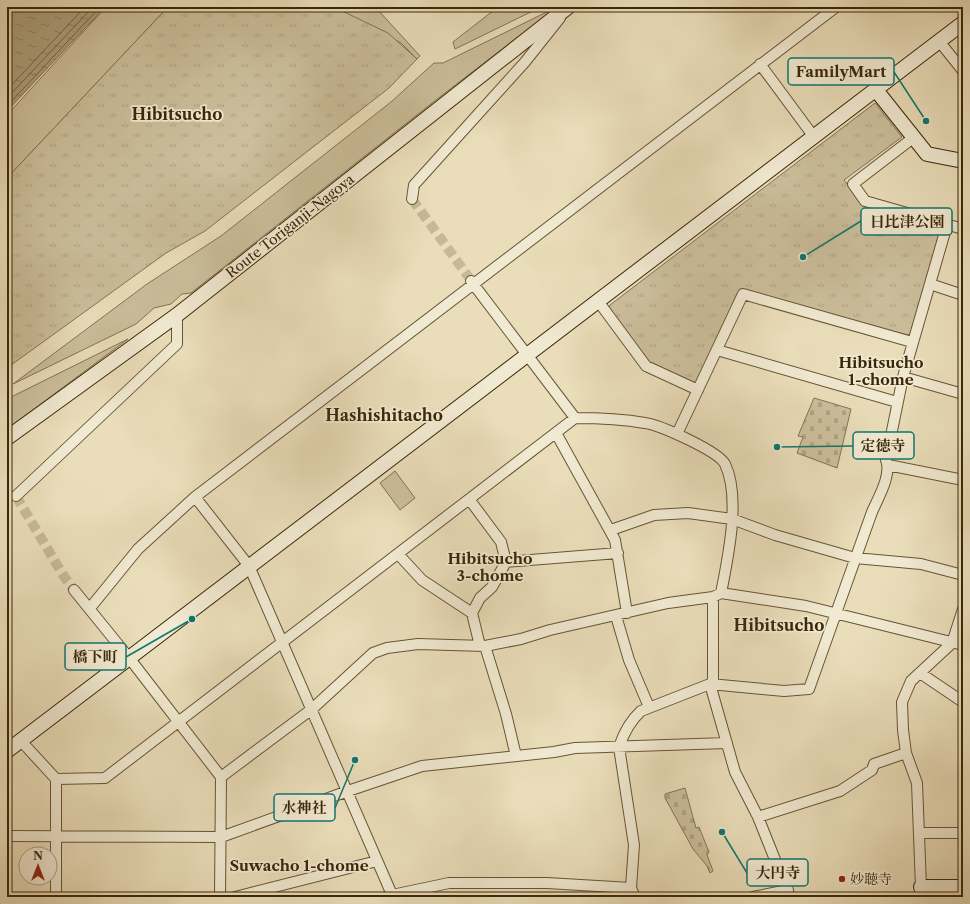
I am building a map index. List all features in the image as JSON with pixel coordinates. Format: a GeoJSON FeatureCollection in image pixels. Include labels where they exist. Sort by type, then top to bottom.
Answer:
{"type":"FeatureCollection","features":[{"type":"Feature","properties":{"kind":"street"},"geometry":{"type":"LineString","coordinates":[[412,199],[414,185],[525,62],[568,7]]}},
{"type":"Feature","properties":{"kind":"street","name":"Route Toriganji-Nagoya"},"geometry":{"type":"LineString","coordinates":[[7,438],[177,315],[568,7]]}},
{"type":"Feature","properties":{"kind":"street"},"geometry":{"type":"LineString","coordinates":[[90,608],[138,549],[195,497],[472,282],[836,7]]}},
{"type":"Feature","properties":{"kind":"street"},"geometry":{"type":"LineString","coordinates":[[7,751],[130,659],[249,566],[876,90],[963,22]]}},
{"type":"Feature","properties":{"kind":"street"},"geometry":{"type":"LineString","coordinates":[[939,41],[963,71]]}},
{"type":"Feature","properties":{"kind":"street"},"geometry":{"type":"LineString","coordinates":[[760,64],[814,137]]}},
{"type":"Feature","properties":{"kind":"street"},"geometry":{"type":"LineString","coordinates":[[876,90],[927,154],[963,162]]}},
{"type":"Feature","properties":{"kind":"street"},"geometry":{"type":"LineString","coordinates":[[913,138],[853,184],[865,201],[963,229]]}},
{"type":"Feature","properties":{"kind":"street"},"geometry":{"type":"LineString","coordinates":[[195,497],[249,566],[283,641],[392,896],[449,883],[547,883],[633,892],[634,845],[619,747],[632,719],[640,711],[649,707],[711,684],[784,691],[809,689],[834,614],[882,490],[888,466],[886,460],[896,402],[912,342],[947,225]]}},
{"type":"Feature","properties":{"kind":"street"},"geometry":{"type":"LineString","coordinates":[[472,282],[575,418]]}},
{"type":"Feature","properties":{"kind":"street"},"geometry":{"type":"LineString","coordinates":[[930,284],[963,296]]}},
{"type":"Feature","properties":{"kind":"street"},"geometry":{"type":"LineString","coordinates":[[677,434],[744,294],[912,342]]}},
{"type":"Feature","properties":{"kind":"street"},"geometry":{"type":"LineString","coordinates":[[598,301],[646,366],[698,390]]}},
{"type":"Feature","properties":{"kind":"street"},"geometry":{"type":"LineString","coordinates":[[16,496],[177,344],[177,315]]}},
{"type":"Feature","properties":{"kind":"street"},"geometry":{"type":"LineString","coordinates":[[717,350],[896,402]]}},
{"type":"Feature","properties":{"kind":"street"},"geometry":{"type":"LineString","coordinates":[[903,377],[963,394]]}},
{"type":"Feature","properties":{"kind":"street"},"geometry":{"type":"LineString","coordinates":[[56,779],[105,778],[575,418],[647,423],[677,434],[707,448],[724,462],[731,482],[732,519],[729,549],[717,595],[711,684],[735,772],[758,816],[789,894],[753,897]]}},
{"type":"Feature","properties":{"kind":"street"},"geometry":{"type":"LineString","coordinates":[[556,432],[616,540],[626,613]]}},
{"type":"Feature","properties":{"kind":"street"},"geometry":{"type":"LineString","coordinates":[[888,466],[963,480]]}},
{"type":"Feature","properties":{"kind":"street"},"geometry":{"type":"LineString","coordinates":[[469,499],[501,542],[506,562],[492,587],[480,598],[472,613]]}},
{"type":"Feature","properties":{"kind":"street"},"geometry":{"type":"LineString","coordinates":[[611,530],[654,515],[688,513],[732,519],[775,534],[855,558],[921,564],[963,575]]}},
{"type":"Feature","properties":{"kind":"street"},"geometry":{"type":"LineString","coordinates":[[506,562],[618,553]]}},
{"type":"Feature","properties":{"kind":"street"},"geometry":{"type":"LineString","coordinates":[[398,554],[422,580],[472,613],[506,714],[516,756]]}},
{"type":"Feature","properties":{"kind":"street"},"geometry":{"type":"LineString","coordinates":[[74,590],[90,608],[221,777],[220,897]]}},
{"type":"Feature","properties":{"kind":"street"},"geometry":{"type":"LineString","coordinates":[[221,777],[312,709],[372,653],[387,648],[418,644],[482,646],[521,639],[550,630],[668,603],[717,595],[806,606],[963,645]]}},
{"type":"Feature","properties":{"kind":"street"},"geometry":{"type":"LineString","coordinates":[[963,609],[952,643],[911,681],[902,702],[906,753],[917,783],[921,892],[963,887]]}},
{"type":"Feature","properties":{"kind":"street"},"geometry":{"type":"LineString","coordinates":[[616,616],[629,660],[649,707]]}},
{"type":"Feature","properties":{"kind":"street"},"geometry":{"type":"LineString","coordinates":[[920,673],[963,702]]}},
{"type":"Feature","properties":{"kind":"street"},"geometry":{"type":"LineString","coordinates":[[21,741],[56,779],[56,897]]}},
{"type":"Feature","properties":{"kind":"street"},"geometry":{"type":"LineString","coordinates":[[7,836],[221,838],[348,791],[422,766],[575,748],[727,743]]}},
{"type":"Feature","properties":{"kind":"street"},"geometry":{"type":"LineString","coordinates":[[758,816],[840,791],[872,770],[874,764],[906,753]]}},
{"type":"Feature","properties":{"kind":"street"},"geometry":{"type":"LineString","coordinates":[[919,833],[963,833]]}},
{"type":"Feature","properties":{"kind":"street"},"geometry":{"type":"LineString","coordinates":[[235,897],[377,861]]}},
{"type":"Feature","properties":{"kind":"green space"},"geometry":{"type":"Polygon","coordinates":[[[106,7],[168,7],[7,178],[7,115],[106,7]]]}},
{"type":"Feature","properties":{"kind":"green space"},"geometry":{"type":"Polygon","coordinates":[[[168,7],[334,7],[388,33],[417,59],[389,88],[205,231],[166,253],[7,368],[7,178],[168,7]]]}},
{"type":"Feature","properties":{"kind":"green space"},"geometry":{"type":"Polygon","coordinates":[[[334,7],[370,7],[378,10],[420,56],[417,59],[401,43],[334,7]]]}},
{"type":"Feature","properties":{"kind":"green space"},"geometry":{"type":"Polygon","coordinates":[[[498,7],[541,7],[455,49],[453,42],[498,7]]]}},
{"type":"Feature","properties":{"kind":"green space"},"geometry":{"type":"Polygon","coordinates":[[[557,7],[441,96],[191,293],[182,294],[171,304],[154,308],[136,324],[13,384],[147,284],[221,236],[391,102],[434,63],[443,63],[557,7]]]}},
{"type":"Feature","properties":{"kind":"green space"},"geometry":{"type":"Polygon","coordinates":[[[875,103],[902,137],[844,180],[863,205],[941,227],[911,334],[907,335],[741,289],[695,385],[649,363],[609,308],[610,305],[875,103]]]}},
{"type":"Feature","properties":{"kind":"green space"},"geometry":{"type":"Polygon","coordinates":[[[128,339],[7,429],[7,399],[128,339]]]}},
{"type":"Feature","properties":{"kind":"green space"},"geometry":{"type":"Polygon","coordinates":[[[814,398],[851,409],[837,468],[797,453],[803,437],[798,436],[814,398]]]}},
{"type":"Feature","properties":{"kind":"green space"},"geometry":{"type":"Polygon","coordinates":[[[395,471],[415,498],[400,510],[380,483],[395,471]]]}},
{"type":"Feature","properties":{"kind":"green space"},"geometry":{"type":"Polygon","coordinates":[[[685,788],[696,828],[699,827],[709,852],[707,855],[713,871],[710,873],[707,866],[693,849],[665,798],[665,794],[685,788]]]}},
{"type":"Feature","properties":{"kind":"water"},"geometry":{"type":"Polygon","coordinates":[[[7,7],[105,7],[7,111],[7,7]]]}},
{"type":"Feature","properties":{"kind":"tunnel"},"geometry":{"type":"LineString","coordinates":[[412,199],[470,279]]}},
{"type":"Feature","properties":{"kind":"tunnel"},"geometry":{"type":"LineString","coordinates":[[16,496],[63,575],[74,590]]}},
{"type":"Feature","properties":{"kind":"place","name":"FamilyMart"},"geometry":{"type":"Point","coordinates":[926,121]}},
{"type":"Feature","properties":{"kind":"place","name":"日比津公園"},"geometry":{"type":"Point","coordinates":[803,257]}},
{"type":"Feature","properties":{"kind":"place","name":"定徳寺"},"geometry":{"type":"Point","coordinates":[777,447]}},
{"type":"Feature","properties":{"kind":"place","name":"橋下町"},"geometry":{"type":"Point","coordinates":[192,619]}},
{"type":"Feature","properties":{"kind":"place","name":"水神社"},"geometry":{"type":"Point","coordinates":[355,760]}},
{"type":"Feature","properties":{"kind":"place","name":"大円寺"},"geometry":{"type":"Point","coordinates":[722,832]}},
{"type":"Feature","properties":{"kind":"place","name":"妙聴寺"},"geometry":{"type":"Point","coordinates":[842,879]}},
{"type":"Feature","properties":{"kind":"district","name":"Hibitsucho"},"geometry":{"type":"Point","coordinates":[177,114]}},
{"type":"Feature","properties":{"kind":"district","name":"Hibitsucho 1-chome"},"geometry":{"type":"Point","coordinates":[881,370]}},
{"type":"Feature","properties":{"kind":"district","name":"Hashishitacho"},"geometry":{"type":"Point","coordinates":[384,415]}},
{"type":"Feature","properties":{"kind":"district","name":"Hibitsucho 3-chome"},"geometry":{"type":"Point","coordinates":[490,566]}},
{"type":"Feature","properties":{"kind":"district","name":"Hibitsucho"},"geometry":{"type":"Point","coordinates":[779,625]}},
{"type":"Feature","properties":{"kind":"district","name":"Suwacho 1-chome"},"geometry":{"type":"Point","coordinates":[299,865]}}]}
